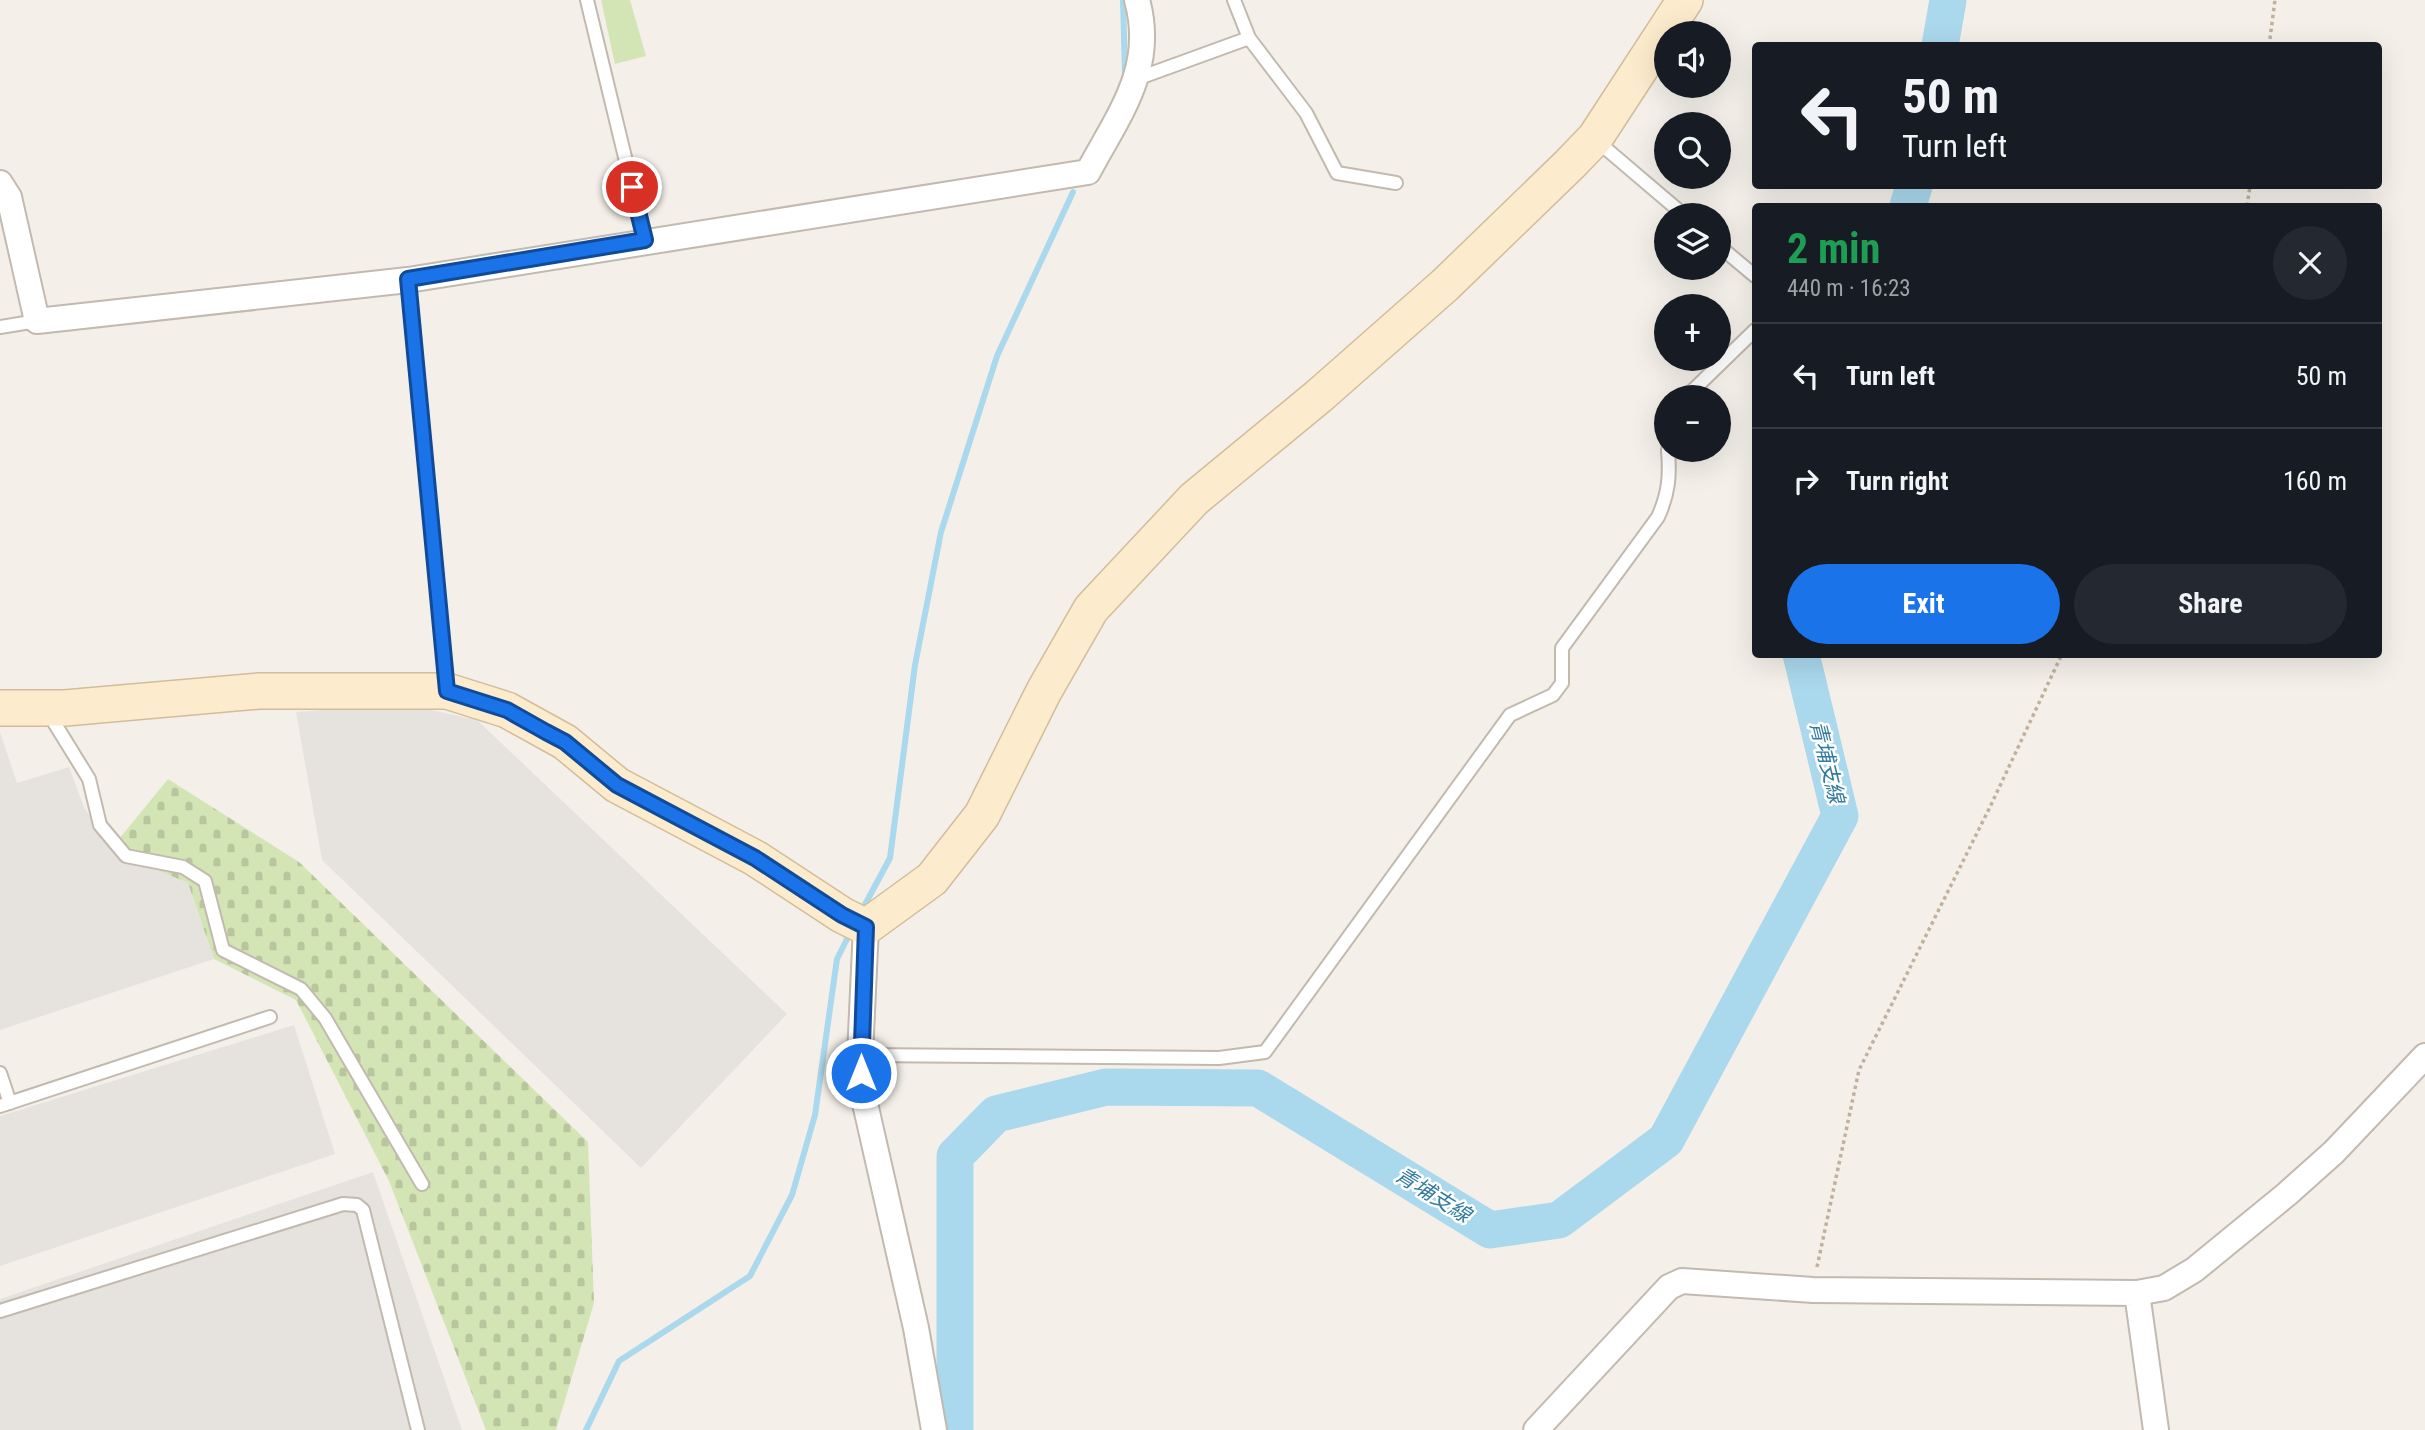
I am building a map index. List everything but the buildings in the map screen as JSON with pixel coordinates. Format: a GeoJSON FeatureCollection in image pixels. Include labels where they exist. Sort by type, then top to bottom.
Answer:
{"type":"FeatureCollection","features":[{"type":"Feature","properties":{"kind":"street"},"geometry":{"type":"LineString","coordinates":[[0,183],[9,197],[37,321],[408,279],[1088,172],[1139,78],[1143,21],[1137,0]]}},
{"type":"Feature","properties":{"kind":"street"},"geometry":{"type":"LineString","coordinates":[[854,921],[932,879],[982,815],[1044,691],[1091,609],[1100,599],[1194,499],[1319,396],[1445,285],[1595,138],[1685,0]]}},
{"type":"Feature","properties":{"kind":"street"},"geometry":{"type":"LineString","coordinates":[[0,708],[45,708],[259,691],[447,691],[507,710],[565,742],[617,785],[755,858],[854,921]]}},
{"type":"Feature","properties":{"kind":"street"},"geometry":{"type":"LineString","coordinates":[[854,921],[862,1090],[916,1328],[934,1430]]}},
{"type":"Feature","properties":{"kind":"street"},"geometry":{"type":"LineString","coordinates":[[1536,1430],[1670,1287],[1682,1281],[1813,1290],[2137,1293],[2164,1288],[2194,1270],[2287,1194],[2334,1152],[2425,1056]]}},
{"type":"Feature","properties":{"kind":"street"},"geometry":{"type":"LineString","coordinates":[[2137,1293],[2156,1430]]}},
{"type":"Feature","properties":{"kind":"lane"},"geometry":{"type":"LineString","coordinates":[[587,0],[645,240]]}},
{"type":"Feature","properties":{"kind":"lane"},"geometry":{"type":"LineString","coordinates":[[1234,0],[1249,38],[1306,113],[1337,173],[1396,183]]}},
{"type":"Feature","properties":{"kind":"lane"},"geometry":{"type":"LineString","coordinates":[[1139,78],[1249,38]]}},
{"type":"Feature","properties":{"kind":"lane"},"geometry":{"type":"LineString","coordinates":[[1595,138],[1670,203]]}},
{"type":"Feature","properties":{"kind":"lane"},"geometry":{"type":"LineString","coordinates":[[1731,256],[1752,273]]}},
{"type":"Feature","properties":{"kind":"lane"},"geometry":{"type":"LineString","coordinates":[[408,279],[447,691]]}},
{"type":"Feature","properties":{"kind":"lane"},"geometry":{"type":"LineString","coordinates":[[0,327],[37,321]]}},
{"type":"Feature","properties":{"kind":"lane"},"geometry":{"type":"LineString","coordinates":[[1698,385],[1752,333]]}},
{"type":"Feature","properties":{"kind":"lane"},"geometry":{"type":"LineString","coordinates":[[860,1055],[1219,1058],[1265,1052],[1510,715],[1553,695],[1562,683],[1562,648],[1658,517],[1667,498],[1671,477],[1669,462]]}},
{"type":"Feature","properties":{"kind":"lane"},"geometry":{"type":"LineString","coordinates":[[45,708],[89,779],[100,825],[126,856],[183,867],[205,881],[223,950],[301,989],[325,1018],[422,1184]]}},
{"type":"Feature","properties":{"kind":"lane"},"geometry":{"type":"LineString","coordinates":[[0,1073],[5,1105],[270,1017]]}},
{"type":"Feature","properties":{"kind":"lane"},"geometry":{"type":"LineString","coordinates":[[0,1311],[342,1204],[357,1205],[363,1210],[418,1430]]}},
{"type":"Feature","properties":{"kind":"path"},"geometry":{"type":"LineString","coordinates":[[2270,42],[2275,0]]}},
{"type":"Feature","properties":{"kind":"path"},"geometry":{"type":"LineString","coordinates":[[1813,1290],[1859,1070],[1990,807],[2060,658]]}},
{"type":"Feature","properties":{"kind":"shaded area"},"geometry":{"type":"Polygon","coordinates":[[[404,704],[477,720],[787,1014],[641,1168],[322,860],[296,712],[404,704]]]}},
{"type":"Feature","properties":{"kind":"shaded area"},"geometry":{"type":"Polygon","coordinates":[[[0,732],[17,783],[69,767],[84,807],[110,849],[188,883],[214,959],[0,1030],[0,732]]]}},
{"type":"Feature","properties":{"kind":"shaded area"},"geometry":{"type":"Polygon","coordinates":[[[294,1025],[335,1154],[0,1266],[0,1116],[294,1025]]]}},
{"type":"Feature","properties":{"kind":"shaded area"},"geometry":{"type":"Polygon","coordinates":[[[373,1172],[462,1430],[0,1430],[0,1299],[373,1172]]]}},
{"type":"Feature","properties":{"kind":"green space"},"geometry":{"type":"Polygon","coordinates":[[[601,0],[630,0],[646,56],[615,64],[601,0]]]}},
{"type":"Feature","properties":{"kind":"green space"},"geometry":{"type":"Polygon","coordinates":[[[168,779],[299,862],[588,1142],[594,1303],[556,1430],[486,1430],[389,1181],[296,1000],[214,959],[188,883],[110,850],[168,779]]]}},
{"type":"Feature","properties":{"kind":"waterway"},"geometry":{"type":"LineString","coordinates":[[1123,0],[1125,75]]}},
{"type":"Feature","properties":{"kind":"waterway","name":"青埔支線"},"geometry":{"type":"LineString","coordinates":[[1941,42],[1948,0]]}},
{"type":"Feature","properties":{"kind":"waterway","name":"青埔支線"},"geometry":{"type":"LineString","coordinates":[[1909,203],[1913,189]]}},
{"type":"Feature","properties":{"kind":"waterway"},"geometry":{"type":"LineString","coordinates":[[861,912],[890,858],[915,665],[941,532],[997,356],[1073,192]]}},
{"type":"Feature","properties":{"kind":"waterway","name":"青埔支線"},"geometry":{"type":"LineString","coordinates":[[955,1430],[955,1156],[996,1114],[1106,1087],[1258,1088],[1490,1230],[1559,1220],[1666,1140],[1840,816],[1802,658]]}},
{"type":"Feature","properties":{"kind":"waterway"},"geometry":{"type":"LineString","coordinates":[[586,1430],[619,1361],[750,1276],[792,1195],[815,1115],[837,959],[851,931]]}},
{"type":"Feature","properties":{"kind":"route"},"geometry":{"type":"LineString","coordinates":[[632,187],[645,240],[408,279],[447,691],[507,710],[565,742],[617,785],[755,858],[842,915],[866,927],[861,1073]]}}]}
